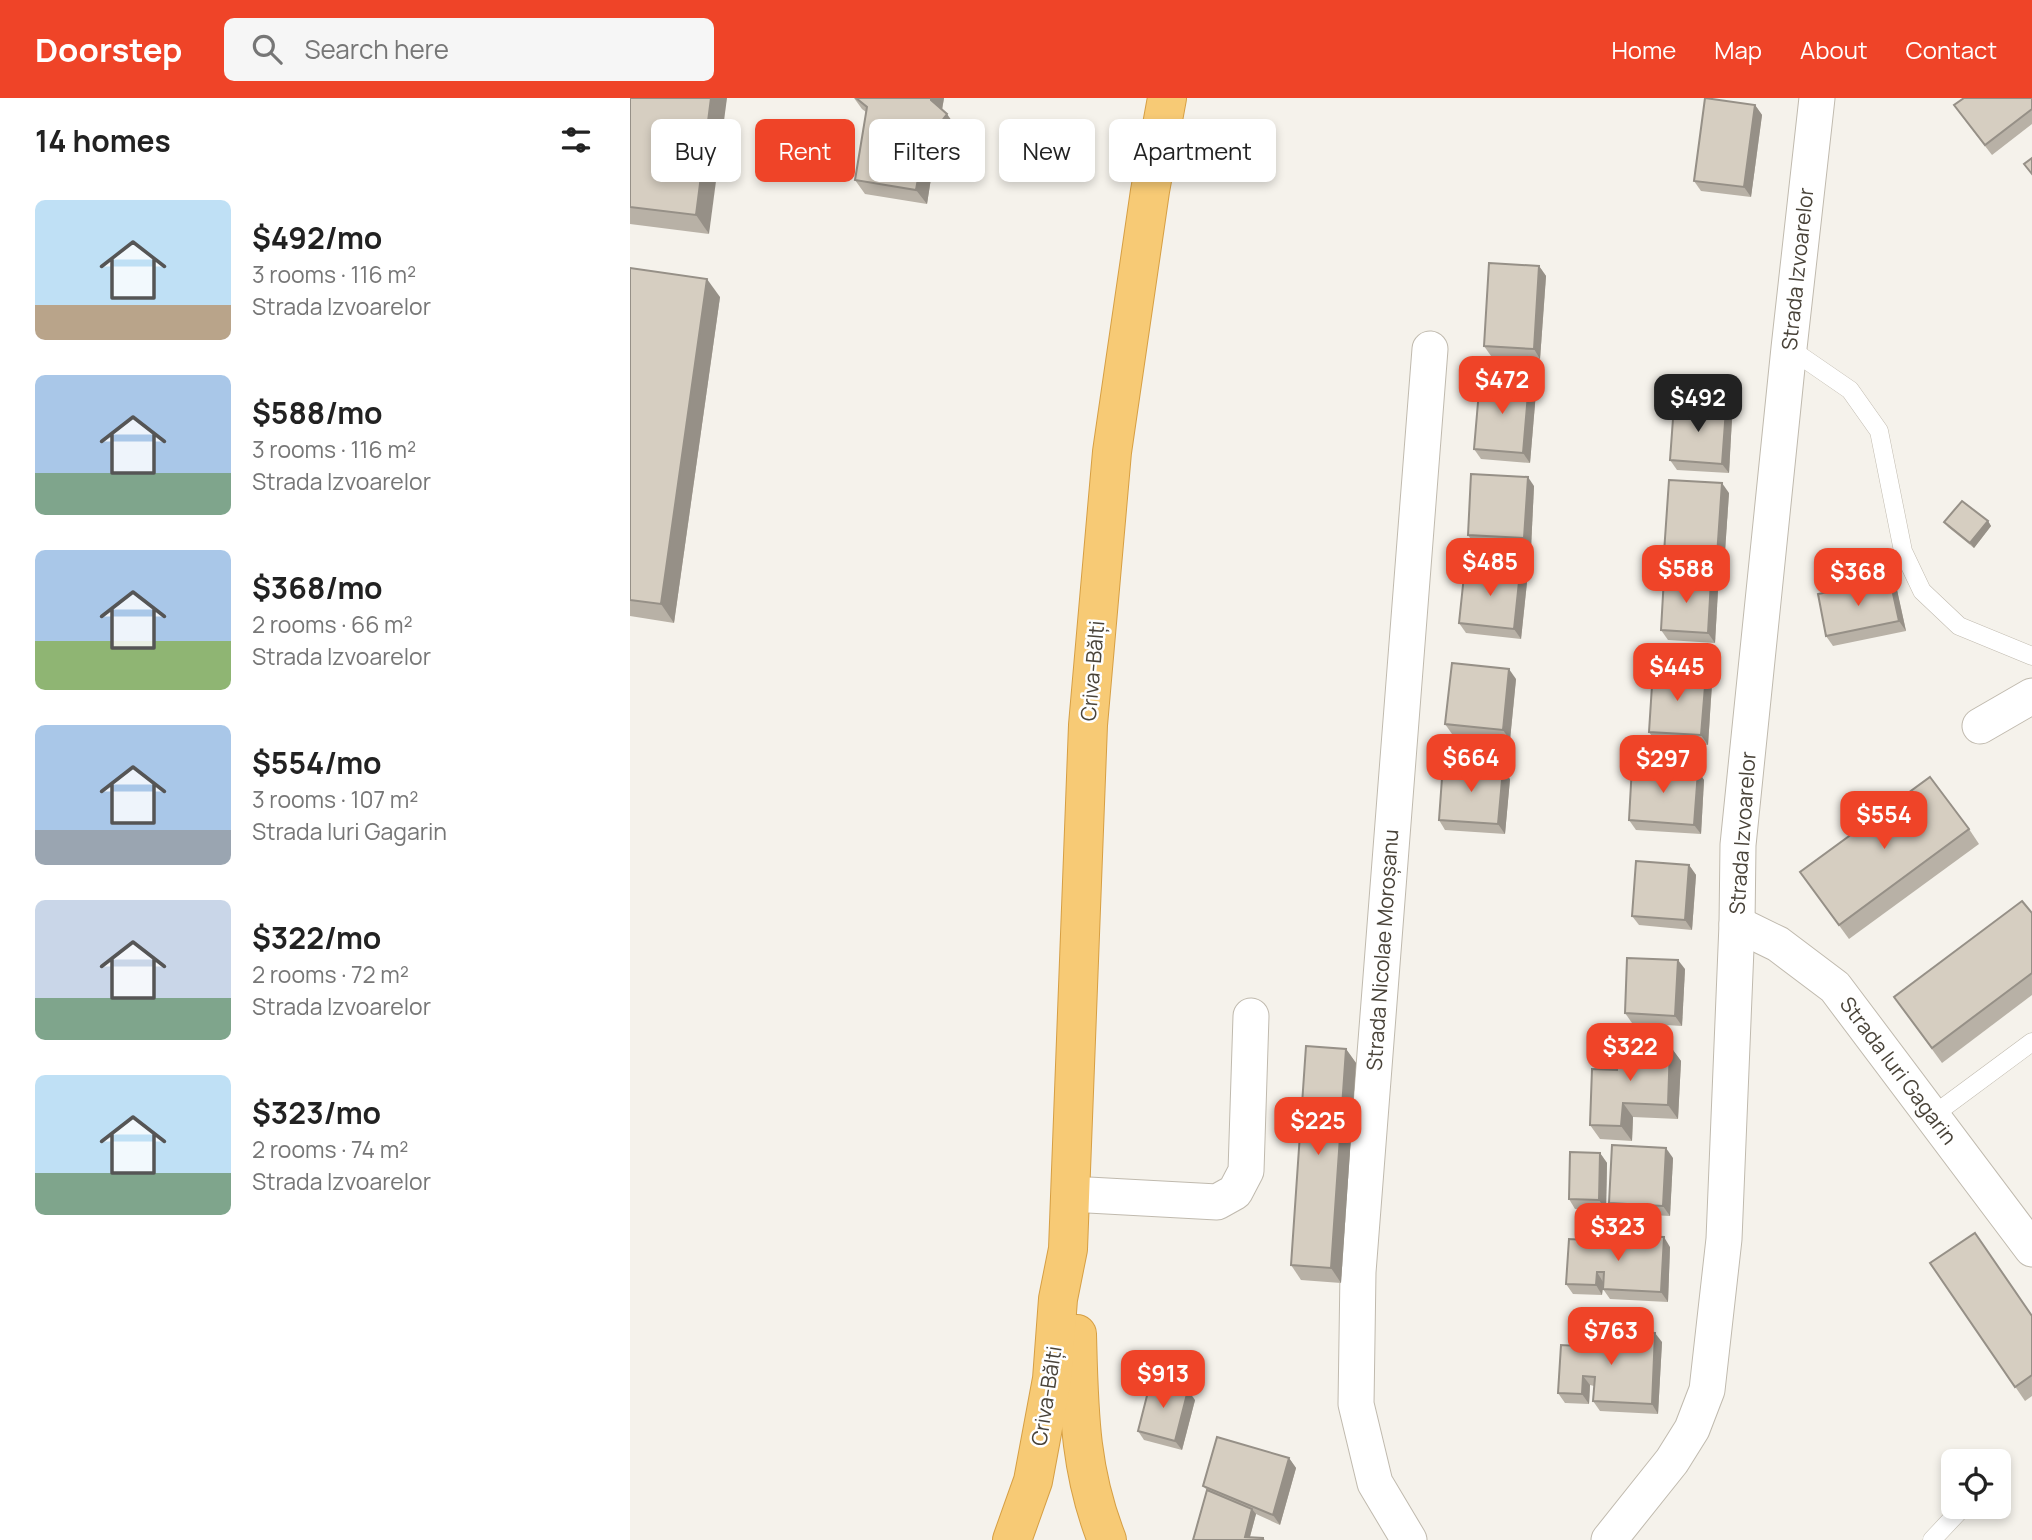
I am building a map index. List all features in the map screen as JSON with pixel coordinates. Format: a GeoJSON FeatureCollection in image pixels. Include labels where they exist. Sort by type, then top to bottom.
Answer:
{"type":"FeatureCollection","features":[{"type":"Feature","properties":{"kind":"highway","name":"Criva-Bălți"},"geometry":{"type":"LineString","coordinates":[[1012,1540],[1033,1481],[1052,1379],[1058,1299],[1068,1249],[1088,725],[1112,452],[1150,191],[1167,98]]}},
{"type":"Feature","properties":{"kind":"highway","name":"Criva-Bălți"},"geometry":{"type":"LineString","coordinates":[[1068,1249],[1076,1302],[1080,1426],[1085,1467],[1107,1540]]}},
{"type":"Feature","properties":{"kind":"street","name":"Strada Izvoarelor"},"geometry":{"type":"LineString","coordinates":[[1609,1540],[1672,1461],[1692,1429],[1707,1390],[1724,1239],[1738,845],[1817,98]]}},
{"type":"Feature","properties":{"kind":"street","name":"Strada Nicolae Moroșanu"},"geometry":{"type":"LineString","coordinates":[[1409,1540],[1375,1483],[1356,1404],[1358,1272],[1430,349]]}},
{"type":"Feature","properties":{"kind":"street"},"geometry":{"type":"LineString","coordinates":[[1980,726],[2032,696]]}},
{"type":"Feature","properties":{"kind":"street","name":"Strada Iuri Gagarin"},"geometry":{"type":"LineString","coordinates":[[1737,925],[1778,944],[1835,987],[2029,1240]]}},
{"type":"Feature","properties":{"kind":"street"},"geometry":{"type":"LineString","coordinates":[[1070,1194],[1217,1202],[1235,1192],[1246,1171],[1251,1016]]}},
{"type":"Feature","properties":{"kind":"lane"},"geometry":{"type":"LineString","coordinates":[[1789,348],[1850,390],[1879,432],[1903,551],[1922,591],[1959,626],[2032,656]]}},
{"type":"Feature","properties":{"kind":"lane"},"geometry":{"type":"LineString","coordinates":[[1932,1116],[2032,1042]]}},
{"type":"Feature","properties":{"kind":"lane"},"geometry":{"type":"LineString","coordinates":[[1932,1540],[1952,1519]]}},
{"type":"Feature","properties":{"kind":"building"},"geometry":{"type":"Polygon","coordinates":[[[630,98],[711,98],[708,119],[651,119],[651,182],[700,182],[696,215],[630,207],[630,98]]]}},
{"type":"Feature","properties":{"kind":"building"},"geometry":{"type":"Polygon","coordinates":[[[856,98],[931,98],[947,114],[943,119],[869,119],[869,182],[917,182],[916,190],[855,180],[867,107],[856,98]]]}},
{"type":"Feature","properties":{"kind":"building"},"geometry":{"type":"Polygon","coordinates":[[[1705,98],[1755,105],[1744,187],[1694,181],[1705,98]]]}},
{"type":"Feature","properties":{"kind":"building"},"geometry":{"type":"Polygon","coordinates":[[[1964,98],[2032,98],[2032,109],[1985,145],[1954,105],[1964,98]]]}},
{"type":"Feature","properties":{"kind":"building"},"geometry":{"type":"Polygon","coordinates":[[[2032,158],[2032,174],[2024,164],[2032,158]]]}},
{"type":"Feature","properties":{"kind":"building"},"geometry":{"type":"Polygon","coordinates":[[[1489,263],[1539,266],[1534,349],[1484,346],[1489,263]]]}},
{"type":"Feature","properties":{"kind":"building"},"geometry":{"type":"Polygon","coordinates":[[[630,268],[707,279],[661,604],[630,600],[630,268]]]}},
{"type":"Feature","properties":{"kind":"building"},"geometry":{"type":"Polygon","coordinates":[[[1480,379],[1529,382],[1523,453],[1474,449],[1480,379]]]}},
{"type":"Feature","properties":{"kind":"building"},"geometry":{"type":"Polygon","coordinates":[[[1674,405],[1726,409],[1722,464],[1670,460],[1674,405]]]}},
{"type":"Feature","properties":{"kind":"building"},"geometry":{"type":"Polygon","coordinates":[[[1471,474],[1528,477],[1524,538],[1468,535],[1471,474]]]}},
{"type":"Feature","properties":{"kind":"building"},"geometry":{"type":"Polygon","coordinates":[[[1669,480],[1722,483],[1717,556],[1664,553],[1669,480]]]}},
{"type":"Feature","properties":{"kind":"building"},"geometry":{"type":"Polygon","coordinates":[[[1962,501],[1988,521],[1970,543],[1944,522],[1962,501]]]}},
{"type":"Feature","properties":{"kind":"building"},"geometry":{"type":"Polygon","coordinates":[[[1465,566],[1520,572],[1514,629],[1459,623],[1465,566]]]}},
{"type":"Feature","properties":{"kind":"building"},"geometry":{"type":"Polygon","coordinates":[[[1664,577],[1711,580],[1708,633],[1661,630],[1664,577]]]}},
{"type":"Feature","properties":{"kind":"building"},"geometry":{"type":"Polygon","coordinates":[[[1890,580],[1899,621],[1826,636],[1818,594],[1890,580]]]}},
{"type":"Feature","properties":{"kind":"building"},"geometry":{"type":"Polygon","coordinates":[[[1452,663],[1509,669],[1503,730],[1445,724],[1452,663]]]}},
{"type":"Feature","properties":{"kind":"building"},"geometry":{"type":"Polygon","coordinates":[[[1653,670],[1706,674],[1701,735],[1649,732],[1653,670]]]}},
{"type":"Feature","properties":{"kind":"building"},"geometry":{"type":"Polygon","coordinates":[[[1443,764],[1503,769],[1498,824],[1439,820],[1443,764]]]}},
{"type":"Feature","properties":{"kind":"building"},"geometry":{"type":"Polygon","coordinates":[[[1632,766],[1698,771],[1694,825],[1629,820],[1632,766]]]}},
{"type":"Feature","properties":{"kind":"building"},"geometry":{"type":"Polygon","coordinates":[[[1930,777],[1969,829],[1839,925],[1800,872],[1930,777]]]}},
{"type":"Feature","properties":{"kind":"building"},"geometry":{"type":"Polygon","coordinates":[[[1636,861],[1689,865],[1685,920],[1632,916],[1636,861]]]}},
{"type":"Feature","properties":{"kind":"building"},"geometry":{"type":"Polygon","coordinates":[[[2022,901],[2032,913],[2032,973],[1932,1048],[1894,997],[2022,901]]]}},
{"type":"Feature","properties":{"kind":"building"},"geometry":{"type":"Polygon","coordinates":[[[1627,958],[1678,960],[1675,1016],[1625,1013],[1627,958]]]}},
{"type":"Feature","properties":{"kind":"building"},"geometry":{"type":"Polygon","coordinates":[[[1618,1044],[1670,1046],[1668,1105],[1623,1103],[1621,1126],[1590,1125],[1592,1069],[1617,1070],[1618,1044]]]}},
{"type":"Feature","properties":{"kind":"building"},"geometry":{"type":"Polygon","coordinates":[[[1306,1046],[1346,1049],[1331,1268],[1291,1265],[1306,1046]]]}},
{"type":"Feature","properties":{"kind":"building"},"geometry":{"type":"Polygon","coordinates":[[[1612,1145],[1666,1148],[1663,1206],[1609,1203],[1612,1145]]]}},
{"type":"Feature","properties":{"kind":"building"},"geometry":{"type":"Polygon","coordinates":[[[1570,1152],[1600,1153],[1599,1200],[1569,1199],[1570,1152]]]}},
{"type":"Feature","properties":{"kind":"building"},"geometry":{"type":"Polygon","coordinates":[[[1975,1233],[2032,1316],[2032,1375],[2015,1387],[1930,1263],[1975,1233]]]}},
{"type":"Feature","properties":{"kind":"building"},"geometry":{"type":"Polygon","coordinates":[[[1606,1235],[1664,1237],[1661,1292],[1603,1289],[1604,1272],[1597,1272],[1596,1285],[1566,1284],[1569,1239],[1606,1241],[1606,1235]]]}},
{"type":"Feature","properties":{"kind":"building"},"geometry":{"type":"Polygon","coordinates":[[[1597,1330],[1655,1333],[1652,1404],[1593,1401],[1595,1377],[1583,1376],[1582,1394],[1558,1393],[1561,1345],[1596,1347],[1597,1330]]]}},
{"type":"Feature","properties":{"kind":"building"},"geometry":{"type":"Polygon","coordinates":[[[1151,1380],[1188,1390],[1175,1441],[1138,1431],[1151,1380]]]}},
{"type":"Feature","properties":{"kind":"building"},"geometry":{"type":"Polygon","coordinates":[[[1217,1437],[1289,1458],[1273,1515],[1203,1486],[1217,1437]]]}},
{"type":"Feature","properties":{"kind":"building"},"geometry":{"type":"Polygon","coordinates":[[[1207,1490],[1252,1509],[1245,1537],[1263,1540],[1193,1540],[1207,1490]]]}}]}
